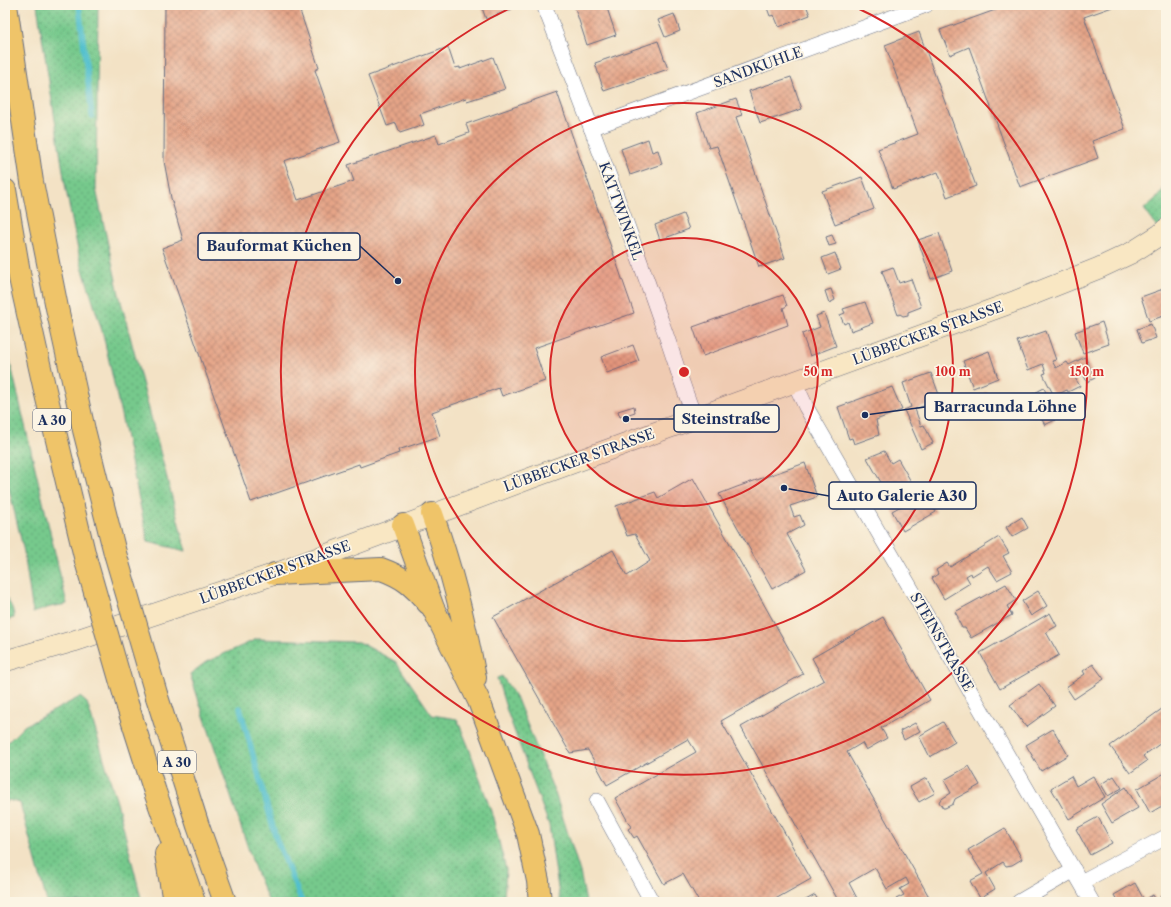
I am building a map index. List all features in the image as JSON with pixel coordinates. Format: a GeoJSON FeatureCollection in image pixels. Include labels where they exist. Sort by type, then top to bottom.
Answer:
{"type":"FeatureCollection","features":[{"type":"Feature","properties":{"kind":"highway","name":"A 30"},"geometry":{"type":"LineString","coordinates":[[6,5],[32,182],[55,301],[84,430],[115,553],[157,697],[198,826],[225,902]]}},
{"type":"Feature","properties":{"kind":"highway","name":"A 30"},"geometry":{"type":"LineString","coordinates":[[5,190],[25,301],[86,561],[128,707],[155,792],[194,902]]}},
{"type":"Feature","properties":{"kind":"highway"},"geometry":{"type":"LineString","coordinates":[[432,514],[443,545],[470,647],[479,701]]}},
{"type":"Feature","properties":{"kind":"highway"},"geometry":{"type":"LineString","coordinates":[[403,525],[433,608],[479,701],[528,834],[538,881],[540,902]]}},
{"type":"Feature","properties":{"kind":"highway"},"geometry":{"type":"LineString","coordinates":[[275,574],[381,569],[403,578],[416,589],[433,608]]}},
{"type":"Feature","properties":{"kind":"highway"},"geometry":{"type":"LineString","coordinates":[[155,792],[174,902]]}},
{"type":"Feature","properties":{"kind":"highway"},"geometry":{"type":"LineString","coordinates":[[198,826],[241,902]]}},
{"type":"Feature","properties":{"kind":"highway"},"geometry":{"type":"LineString","coordinates":[[524,902],[528,869],[528,834]]}},
{"type":"Feature","properties":{"kind":"main road","name":"LÜBBECKER STRASSE"},"geometry":{"type":"LineString","coordinates":[[5,661],[74,641],[275,574],[432,514],[1016,301],[1105,265],[1164,235]]}},
{"type":"Feature","properties":{"kind":"street","name":"KATTWINKEL"},"geometry":{"type":"LineString","coordinates":[[544,5],[662,322],[695,418]]}},
{"type":"Feature","properties":{"kind":"street","name":"SANDKUHLE"},"geometry":{"type":"LineString","coordinates":[[591,128],[926,5]]}},
{"type":"Feature","properties":{"kind":"street","name":"STEINSTRASSE"},"geometry":{"type":"LineString","coordinates":[[794,381],[806,407],[1092,902]]}},
{"type":"Feature","properties":{"kind":"street"},"geometry":{"type":"LineString","coordinates":[[597,801],[652,902]]}},
{"type":"Feature","properties":{"kind":"street"},"geometry":{"type":"LineString","coordinates":[[1019,902],[1166,837]]}},
{"type":"Feature","properties":{"kind":"green space"},"geometry":{"type":"Polygon","coordinates":[[[37,5],[98,5],[96,189],[119,294],[186,551],[148,542],[103,334],[80,260],[66,190],[37,5]]]}},
{"type":"Feature","properties":{"kind":"green space"},"geometry":{"type":"Polygon","coordinates":[[[1166,184],[1166,239],[1144,209],[1153,201],[1166,184]]]}},
{"type":"Feature","properties":{"kind":"green space"},"geometry":{"type":"Polygon","coordinates":[[[5,340],[67,604],[50,607],[33,613],[24,552],[5,472],[5,340]]]}},
{"type":"Feature","properties":{"kind":"green space"},"geometry":{"type":"Polygon","coordinates":[[[5,597],[11,606],[14,618],[5,620],[5,597]]]}},
{"type":"Feature","properties":{"kind":"green space"},"geometry":{"type":"Polygon","coordinates":[[[257,639],[359,642],[396,662],[432,715],[457,719],[469,748],[492,814],[506,870],[504,897],[502,902],[269,902],[256,872],[190,674],[206,662],[257,639]]]}},
{"type":"Feature","properties":{"kind":"green space"},"geometry":{"type":"Polygon","coordinates":[[[502,676],[517,699],[556,796],[580,872],[586,902],[560,902],[549,825],[507,711],[497,678],[502,676]]]}},
{"type":"Feature","properties":{"kind":"green space"},"geometry":{"type":"Polygon","coordinates":[[[80,697],[87,703],[93,722],[118,806],[142,902],[47,902],[20,803],[8,800],[5,804],[5,745],[24,726],[80,697]]]}},
{"type":"Feature","properties":{"kind":"building"},"geometry":{"type":"Polygon","coordinates":[[[165,5],[298,5],[319,68],[315,70],[340,142],[284,161],[298,200],[354,181],[348,165],[436,135],[439,144],[469,133],[466,124],[557,92],[634,313],[534,348],[545,381],[502,396],[499,388],[432,412],[440,436],[398,450],[399,453],[360,467],[359,464],[251,502],[162,248],[183,240],[171,198],[164,161],[165,5]]]}},
{"type":"Feature","properties":{"kind":"building"},"geometry":{"type":"Polygon","coordinates":[[[481,5],[510,5],[512,9],[486,19],[481,5]]]}},
{"type":"Feature","properties":{"kind":"building"},"geometry":{"type":"Polygon","coordinates":[[[574,5],[606,5],[616,35],[587,45],[574,5]]]}},
{"type":"Feature","properties":{"kind":"building"},"geometry":{"type":"Polygon","coordinates":[[[766,5],[806,5],[810,15],[779,27],[774,15],[770,16],[766,5]]]}},
{"type":"Feature","properties":{"kind":"building"},"geometry":{"type":"Polygon","coordinates":[[[1009,5],[1118,5],[1084,17],[1125,129],[1092,141],[1098,158],[1020,187],[969,47],[950,55],[940,30],[1009,5]]]}},
{"type":"Feature","properties":{"kind":"building"},"geometry":{"type":"Polygon","coordinates":[[[674,14],[680,31],[665,37],[658,20],[674,14]]]}},
{"type":"Feature","properties":{"kind":"building"},"geometry":{"type":"Polygon","coordinates":[[[919,32],[976,186],[947,197],[938,172],[893,189],[878,149],[918,134],[885,45],[919,32]]]}},
{"type":"Feature","properties":{"kind":"building"},"geometry":{"type":"Polygon","coordinates":[[[658,41],[668,69],[604,91],[595,63],[658,41]]]}},
{"type":"Feature","properties":{"kind":"building"},"geometry":{"type":"Polygon","coordinates":[[[448,47],[455,68],[460,67],[460,69],[493,57],[505,89],[467,101],[466,98],[420,114],[424,125],[400,133],[396,123],[387,126],[368,76],[448,47]]]}},
{"type":"Feature","properties":{"kind":"building"},"geometry":{"type":"Polygon","coordinates":[[[791,77],[802,109],[760,123],[749,91],[791,77]]]}},
{"type":"Feature","properties":{"kind":"building"},"geometry":{"type":"Polygon","coordinates":[[[736,99],[742,115],[736,117],[785,258],[759,267],[717,146],[709,148],[697,113],[736,99]]]}},
{"type":"Feature","properties":{"kind":"building"},"geometry":{"type":"Polygon","coordinates":[[[648,139],[652,152],[658,150],[662,164],[630,175],[621,149],[648,139]]]}},
{"type":"Feature","properties":{"kind":"building"},"geometry":{"type":"Polygon","coordinates":[[[862,177],[874,209],[835,224],[822,191],[862,177]]]}},
{"type":"Feature","properties":{"kind":"building"},"geometry":{"type":"Polygon","coordinates":[[[683,214],[689,229],[660,240],[655,225],[683,214]]]}},
{"type":"Feature","properties":{"kind":"building"},"geometry":{"type":"Polygon","coordinates":[[[939,233],[952,271],[931,279],[918,240],[939,233]]]}},
{"type":"Feature","properties":{"kind":"building"},"geometry":{"type":"Polygon","coordinates":[[[832,235],[836,244],[829,246],[826,237],[832,235]]]}},
{"type":"Feature","properties":{"kind":"building"},"geometry":{"type":"Polygon","coordinates":[[[835,253],[841,269],[828,274],[822,258],[835,253]]]}},
{"type":"Feature","properties":{"kind":"building"},"geometry":{"type":"Polygon","coordinates":[[[893,267],[899,283],[911,279],[921,307],[908,312],[908,315],[898,315],[882,271],[893,267]]]}},
{"type":"Feature","properties":{"kind":"building"},"geometry":{"type":"Polygon","coordinates":[[[1166,288],[1166,315],[1149,321],[1141,297],[1166,288]]]}},
{"type":"Feature","properties":{"kind":"building"},"geometry":{"type":"Polygon","coordinates":[[[831,289],[835,300],[829,303],[825,291],[831,289]]]}},
{"type":"Feature","properties":{"kind":"building"},"geometry":{"type":"Polygon","coordinates":[[[783,295],[787,306],[783,308],[788,325],[703,356],[693,327],[783,295]]]}},
{"type":"Feature","properties":{"kind":"building"},"geometry":{"type":"Polygon","coordinates":[[[865,302],[873,323],[851,331],[848,322],[844,324],[840,315],[845,313],[843,309],[865,302]]]}},
{"type":"Feature","properties":{"kind":"building"},"geometry":{"type":"Polygon","coordinates":[[[824,313],[836,346],[810,356],[802,334],[820,327],[816,316],[824,313]]]}},
{"type":"Feature","properties":{"kind":"building"},"geometry":{"type":"Polygon","coordinates":[[[1102,322],[1109,344],[1083,353],[1075,332],[1102,322]]]}},
{"type":"Feature","properties":{"kind":"building"},"geometry":{"type":"Polygon","coordinates":[[[1151,324],[1156,338],[1142,343],[1137,329],[1151,324]]]}},
{"type":"Feature","properties":{"kind":"building"},"geometry":{"type":"Polygon","coordinates":[[[1046,331],[1056,360],[1052,361],[1056,368],[1067,362],[1069,365],[1085,357],[1095,378],[1087,382],[1083,374],[1075,378],[1080,386],[1068,392],[1067,390],[1054,396],[1043,374],[1046,373],[1043,364],[1028,370],[1017,341],[1046,331]]]}},
{"type":"Feature","properties":{"kind":"building"},"geometry":{"type":"Polygon","coordinates":[[[633,345],[639,361],[607,373],[601,357],[633,345]]]}},
{"type":"Feature","properties":{"kind":"building"},"geometry":{"type":"Polygon","coordinates":[[[989,351],[998,378],[973,388],[963,361],[989,351]]]}},
{"type":"Feature","properties":{"kind":"building"},"geometry":{"type":"Polygon","coordinates":[[[931,373],[941,400],[915,409],[921,426],[924,425],[933,443],[921,449],[904,410],[911,407],[903,383],[931,373]]]}},
{"type":"Feature","properties":{"kind":"building"},"geometry":{"type":"Polygon","coordinates":[[[892,387],[902,410],[876,420],[879,435],[854,444],[852,438],[849,439],[838,407],[892,387]]]}},
{"type":"Feature","properties":{"kind":"building"},"geometry":{"type":"Polygon","coordinates":[[[1044,388],[1049,400],[1046,401],[1055,420],[1045,425],[1029,396],[1044,388]]]}},
{"type":"Feature","properties":{"kind":"building"},"geometry":{"type":"Polygon","coordinates":[[[986,392],[998,415],[991,419],[987,411],[984,413],[975,398],[986,392]]]}},
{"type":"Feature","properties":{"kind":"building"},"geometry":{"type":"Polygon","coordinates":[[[634,406],[635,412],[620,417],[618,411],[634,406]]]}},
{"type":"Feature","properties":{"kind":"building"},"geometry":{"type":"Polygon","coordinates":[[[884,451],[891,463],[898,459],[913,485],[890,498],[867,458],[884,451]]]}},
{"type":"Feature","properties":{"kind":"building"},"geometry":{"type":"Polygon","coordinates":[[[805,463],[817,497],[790,506],[794,517],[800,515],[804,525],[787,534],[806,570],[772,589],[719,494],[805,463]]]}},
{"type":"Feature","properties":{"kind":"building"},"geometry":{"type":"Polygon","coordinates":[[[693,478],[803,674],[721,721],[811,879],[770,902],[699,902],[683,874],[664,884],[637,836],[634,838],[628,829],[631,827],[615,798],[696,752],[688,739],[607,785],[588,750],[570,753],[493,617],[613,550],[627,576],[650,561],[635,534],[627,536],[616,506],[655,492],[658,498],[693,478]]]}},
{"type":"Feature","properties":{"kind":"building"},"geometry":{"type":"Polygon","coordinates":[[[927,495],[936,512],[903,531],[892,511],[912,500],[913,502],[927,495]]]}},
{"type":"Feature","properties":{"kind":"building"},"geometry":{"type":"Polygon","coordinates":[[[1022,517],[1028,528],[1012,537],[1006,527],[1022,517]]]}},
{"type":"Feature","properties":{"kind":"building"},"geometry":{"type":"Polygon","coordinates":[[[999,537],[1009,553],[1003,556],[1012,572],[997,580],[988,566],[972,576],[971,573],[966,576],[970,583],[944,599],[932,578],[938,574],[936,570],[947,563],[950,567],[999,537]]]}},
{"type":"Feature","properties":{"kind":"building"},"geometry":{"type":"Polygon","coordinates":[[[1006,584],[1016,600],[1007,606],[1012,615],[971,638],[965,628],[962,628],[955,612],[1006,584]]]}},
{"type":"Feature","properties":{"kind":"building"},"geometry":{"type":"Polygon","coordinates":[[[1038,591],[1047,606],[1031,616],[1022,601],[1038,591]]]}},
{"type":"Feature","properties":{"kind":"building"},"geometry":{"type":"Polygon","coordinates":[[[1050,613],[1057,626],[1046,632],[1059,655],[1000,689],[980,653],[1050,613]]]}},
{"type":"Feature","properties":{"kind":"building"},"geometry":{"type":"Polygon","coordinates":[[[883,617],[930,700],[881,728],[887,738],[866,750],[862,743],[847,752],[932,902],[898,902],[896,899],[904,895],[900,889],[909,884],[906,878],[887,889],[875,868],[849,883],[859,902],[839,902],[741,727],[824,680],[812,658],[883,617]]]}},
{"type":"Feature","properties":{"kind":"building"},"geometry":{"type":"Polygon","coordinates":[[[1093,664],[1104,679],[1074,699],[1066,687],[1085,674],[1083,671],[1093,664]]]}},
{"type":"Feature","properties":{"kind":"building"},"geometry":{"type":"Polygon","coordinates":[[[1039,684],[1055,706],[1026,727],[1010,705],[1039,684]]]}},
{"type":"Feature","properties":{"kind":"building"},"geometry":{"type":"Polygon","coordinates":[[[1166,706],[1166,750],[1161,743],[1143,756],[1147,761],[1130,773],[1110,746],[1166,706]]]}},
{"type":"Feature","properties":{"kind":"building"},"geometry":{"type":"Polygon","coordinates":[[[943,722],[955,742],[930,757],[919,736],[943,722]]]}},
{"type":"Feature","properties":{"kind":"building"},"geometry":{"type":"Polygon","coordinates":[[[915,723],[920,731],[904,740],[900,731],[915,723]]]}},
{"type":"Feature","properties":{"kind":"building"},"geometry":{"type":"Polygon","coordinates":[[[1053,729],[1068,755],[1041,771],[1026,745],[1053,729]]]}},
{"type":"Feature","properties":{"kind":"building"},"geometry":{"type":"Polygon","coordinates":[[[969,766],[980,785],[955,799],[953,804],[943,808],[939,802],[940,800],[951,793],[944,780],[969,766]]]}},
{"type":"Feature","properties":{"kind":"building"},"geometry":{"type":"Polygon","coordinates":[[[1165,773],[1166,805],[1150,813],[1137,789],[1165,773]]]}},
{"type":"Feature","properties":{"kind":"building"},"geometry":{"type":"Polygon","coordinates":[[[1071,776],[1076,786],[1093,776],[1105,797],[1069,819],[1051,788],[1071,776]]]}},
{"type":"Feature","properties":{"kind":"building"},"geometry":{"type":"Polygon","coordinates":[[[1114,776],[1122,788],[1108,796],[1101,784],[1114,776]]]}},
{"type":"Feature","properties":{"kind":"building"},"geometry":{"type":"Polygon","coordinates":[[[926,778],[935,793],[919,802],[910,787],[926,778]]]}},
{"type":"Feature","properties":{"kind":"building"},"geometry":{"type":"Polygon","coordinates":[[[1126,787],[1138,808],[1112,823],[1101,804],[1126,787]]]}},
{"type":"Feature","properties":{"kind":"building"},"geometry":{"type":"Polygon","coordinates":[[[1098,817],[1112,843],[1090,855],[1076,829],[1098,817]]]}},
{"type":"Feature","properties":{"kind":"building"},"geometry":{"type":"Polygon","coordinates":[[[1005,828],[1022,859],[1012,865],[1006,866],[1003,862],[986,873],[995,889],[980,898],[970,881],[983,874],[968,850],[1005,828]]]}},
{"type":"Feature","properties":{"kind":"building"},"geometry":{"type":"Polygon","coordinates":[[[1135,883],[1144,900],[1153,895],[1157,902],[1118,902],[1114,895],[1135,883]]]}},
{"type":"Feature","properties":{"kind":"building"},"geometry":{"type":"Polygon","coordinates":[[[1166,893],[1166,902],[1163,902],[1160,896],[1166,893]]]}},
{"type":"Feature","properties":{"kind":"building"},"geometry":{"type":"Polygon","coordinates":[[[815,895],[819,902],[802,902],[815,895]]]}},
{"type":"Feature","properties":{"kind":"waterway"},"geometry":{"type":"LineString","coordinates":[[79,5],[92,116]]}},
{"type":"Feature","properties":{"kind":"waterway"},"geometry":{"type":"LineString","coordinates":[[240,708],[276,838],[302,902]]}},
{"type":"Feature","properties":{"kind":"place","name":"Bauformat Küchen"},"geometry":{"type":"Point","coordinates":[398,281]}},
{"type":"Feature","properties":{"kind":"place","name":"Barracunda Löhne"},"geometry":{"type":"Point","coordinates":[865,415]}},
{"type":"Feature","properties":{"kind":"place","name":"Steinstraße"},"geometry":{"type":"Point","coordinates":[626,419]}},
{"type":"Feature","properties":{"kind":"place","name":"Auto Galerie A30"},"geometry":{"type":"Point","coordinates":[784,488]}}]}
